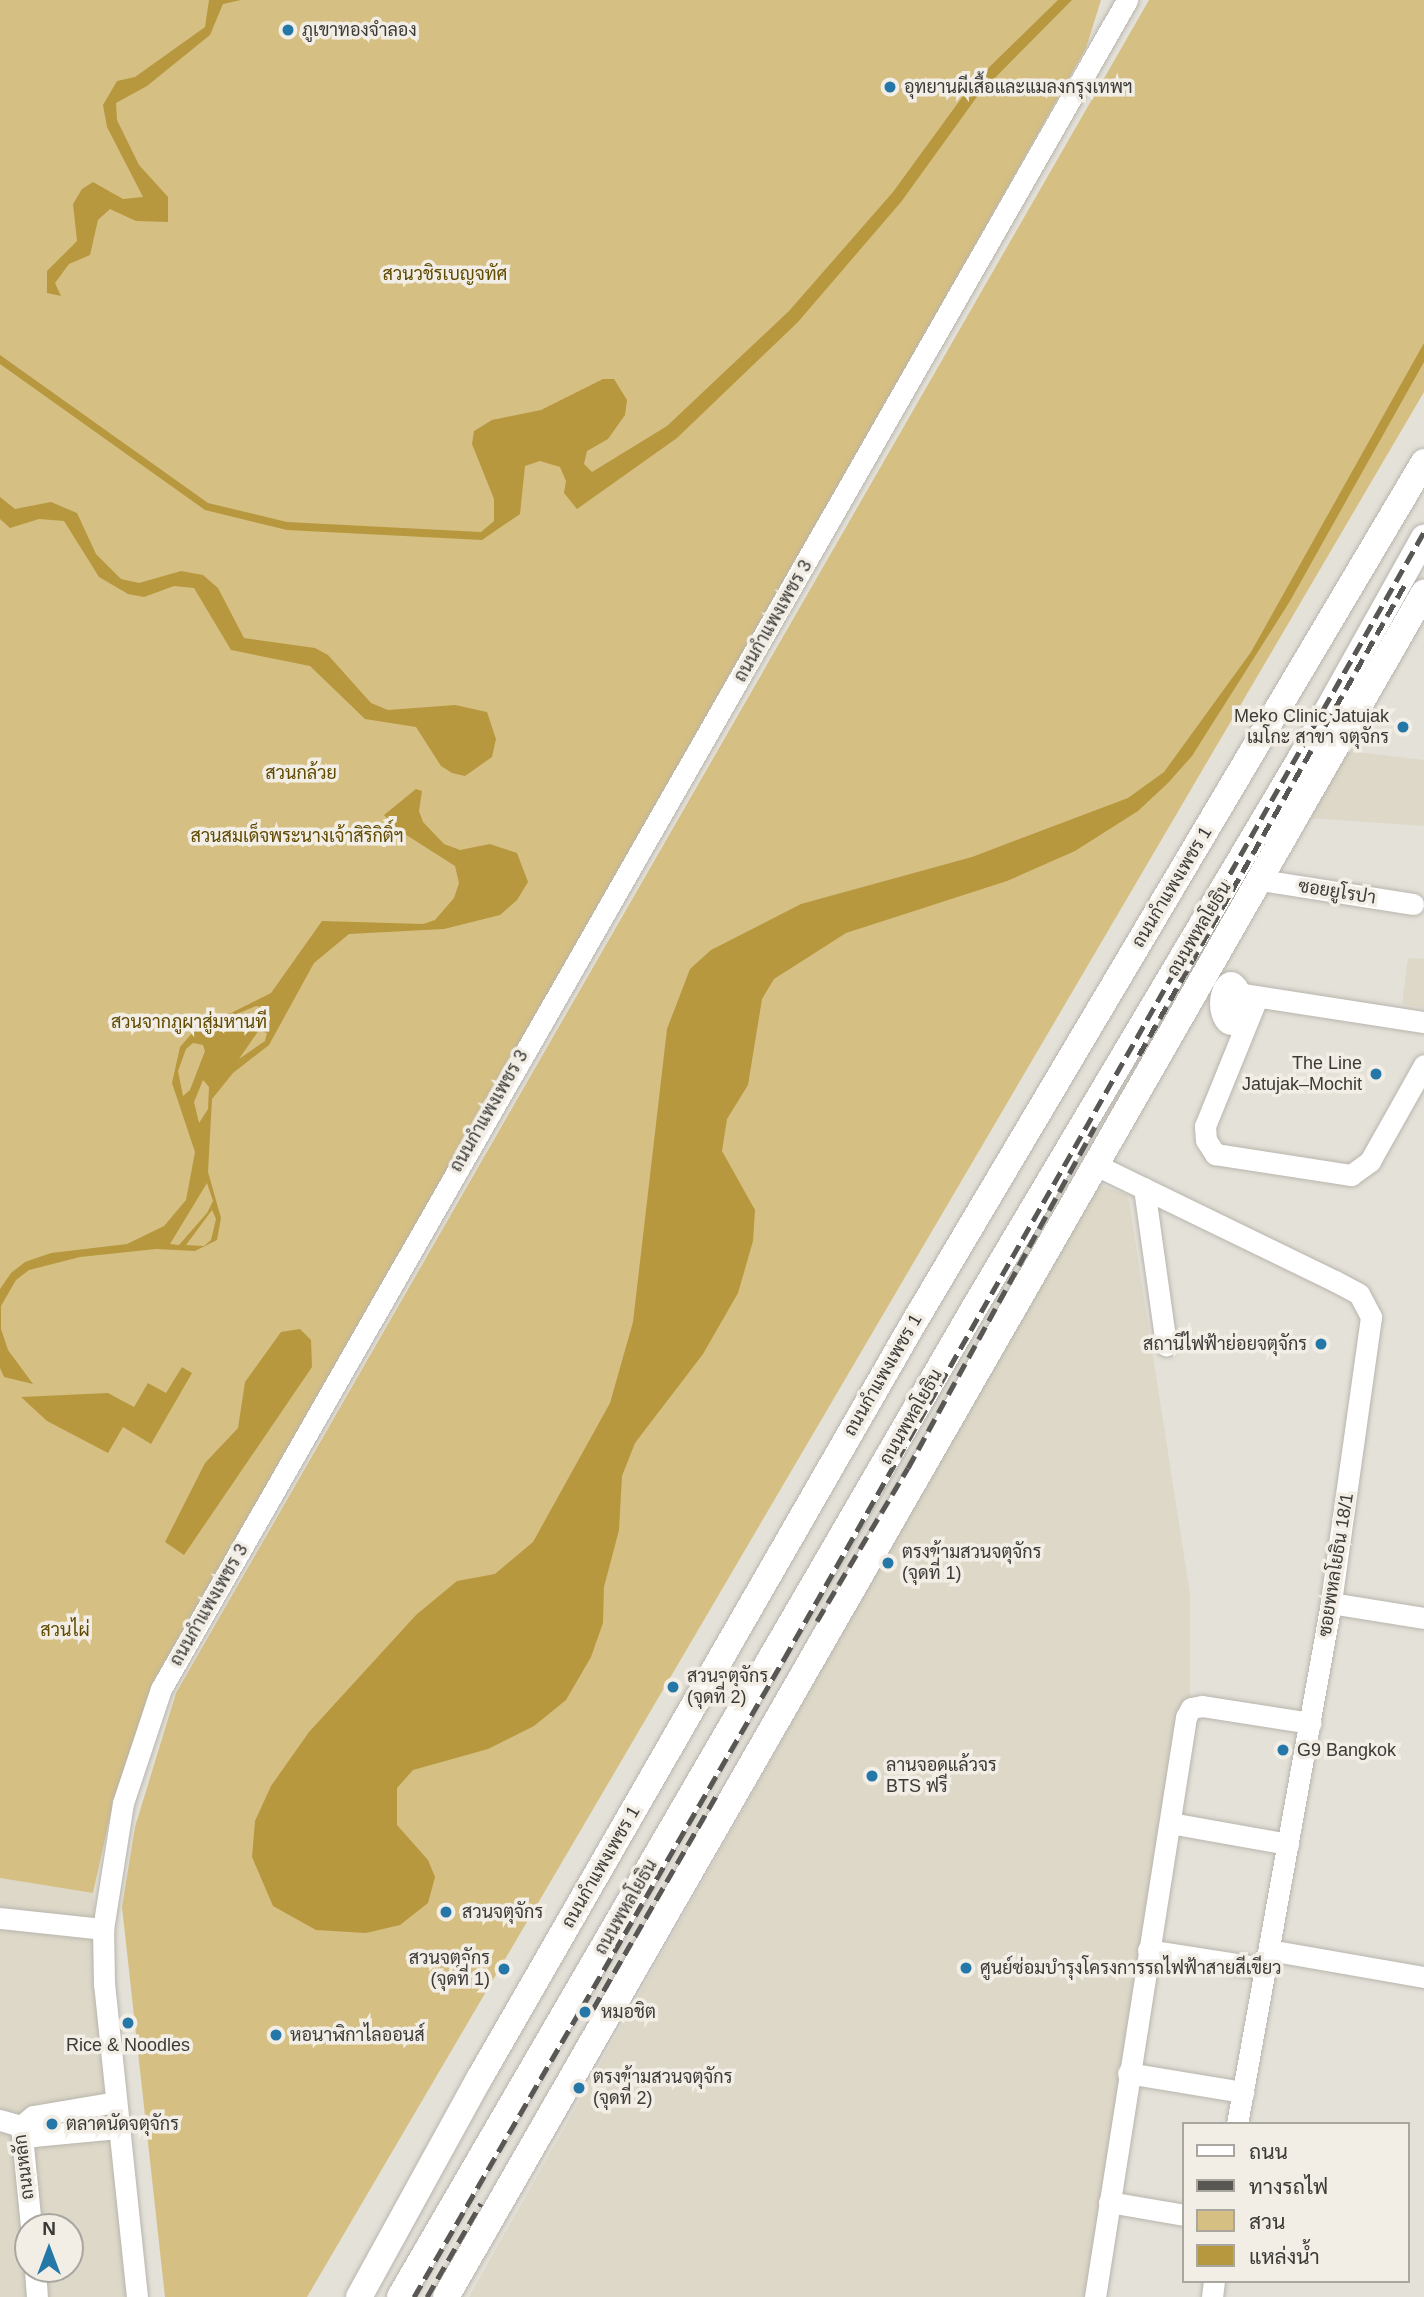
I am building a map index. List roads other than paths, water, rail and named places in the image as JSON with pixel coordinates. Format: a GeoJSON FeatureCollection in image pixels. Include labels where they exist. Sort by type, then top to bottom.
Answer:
{"type":"FeatureCollection","features":[{"type":"Feature","properties":{"kind":"main road","name":"ถนนกำแพงเพชร 1"},"geometry":{"type":"LineString","coordinates":[[359,2297],[486,2067],[913,1324],[1424,463]]}},
{"type":"Feature","properties":{"kind":"main road","name":"ถนนพหลโยธิน"},"geometry":{"type":"LineString","coordinates":[[400,2297],[1345,679],[1424,538]]}},
{"type":"Feature","properties":{"kind":"main road","name":"ถนนพหลโยธิน"},"geometry":{"type":"LineString","coordinates":[[446,2297],[1098,1166],[1221,986],[1261,880],[1424,593]]}},
{"type":"Feature","properties":{"kind":"main road"},"geometry":{"type":"LineString","coordinates":[[1334,752],[1345,679]]}},
{"type":"Feature","properties":{"kind":"main road"},"geometry":{"type":"LineString","coordinates":[[667,1836],[740,1789]]}},
{"type":"Feature","properties":{"kind":"street","name":"ถนนกำแพงเพชร 3"},"geometry":{"type":"LineString","coordinates":[[137,2297],[118,2127],[103,1929],[123,1803],[161,1689],[1127,0]]}},
{"type":"Feature","properties":{"kind":"street","name":"ซอยยูโรปา"},"geometry":{"type":"LineString","coordinates":[[1261,880],[1413,904]]}},
{"type":"Feature","properties":{"kind":"street"},"geometry":{"type":"LineString","coordinates":[[1221,986],[1257,998],[1424,1022]]}},
{"type":"Feature","properties":{"kind":"street"},"geometry":{"type":"LineString","coordinates":[[1257,998],[1205,1126],[1206,1140],[1215,1154],[1351,1175],[1370,1161],[1424,1065]]}},
{"type":"Feature","properties":{"kind":"street","name":"ซอยพหลโยธิน 18/1"},"geometry":{"type":"LineString","coordinates":[[1098,1166],[1335,1280],[1368,1304],[1370,1338],[1331,1603],[1237,2122]]}},
{"type":"Feature","properties":{"kind":"street"},"geometry":{"type":"LineString","coordinates":[[1144,1188],[1166,1345]]}},
{"type":"Feature","properties":{"kind":"street"},"geometry":{"type":"LineString","coordinates":[[1331,1603],[1424,1618]]}},
{"type":"Feature","properties":{"kind":"street"},"geometry":{"type":"LineString","coordinates":[[1095,2297],[1148,1950],[1191,1708],[1311,1723]]}},
{"type":"Feature","properties":{"kind":"street"},"geometry":{"type":"LineString","coordinates":[[1170,1823],[1288,1844]]}},
{"type":"Feature","properties":{"kind":"street"},"geometry":{"type":"LineString","coordinates":[[0,1918],[103,1929]]}},
{"type":"Feature","properties":{"kind":"street"},"geometry":{"type":"LineString","coordinates":[[1148,1950],[1266,1959],[1424,1977]]}},
{"type":"Feature","properties":{"kind":"street"},"geometry":{"type":"LineString","coordinates":[[1128,2073],[1242,2092]]}},
{"type":"Feature","properties":{"kind":"street"},"geometry":{"type":"LineString","coordinates":[[116,2102],[33,2116],[21,2126],[33,2136],[118,2127]]}},
{"type":"Feature","properties":{"kind":"street","name":"ถนนหลัก"},"geometry":{"type":"LineString","coordinates":[[0,2120],[21,2126],[30,2213]]}},
{"type":"Feature","properties":{"kind":"street"},"geometry":{"type":"LineString","coordinates":[[1109,2202],[1182,2215]]}},
{"type":"Feature","properties":{"kind":"water"},"geometry":{"type":"Polygon","coordinates":[[[209,0],[241,0],[223,4],[210,35],[147,86],[116,103],[117,120],[139,165],[168,197],[168,222],[136,221],[110,209],[98,220],[90,255],[69,264],[55,283],[61,296],[47,293],[47,271],[77,241],[73,204],[82,189],[93,182],[123,199],[143,197],[107,127],[103,105],[117,81],[135,77],[205,27],[209,0]]]}},
{"type":"Feature","properties":{"kind":"water"},"geometry":{"type":"Polygon","coordinates":[[[1058,0],[1072,0],[979,94],[901,202],[798,322],[677,438],[577,509],[564,493],[566,481],[560,467],[540,461],[525,466],[520,514],[482,540],[287,530],[205,510],[0,364],[0,355],[208,503],[287,522],[481,532],[494,521],[494,499],[472,444],[474,431],[492,420],[541,410],[603,379],[614,379],[627,400],[625,415],[608,439],[587,451],[584,464],[592,472],[667,426],[789,311],[893,192],[971,85],[1058,0]]]}},
{"type":"Feature","properties":{"kind":"water"},"geometry":{"type":"Polygon","coordinates":[[[1424,343],[1424,362],[1290,601],[1192,756],[1168,783],[1138,811],[1075,851],[1007,881],[846,933],[774,979],[762,999],[748,1085],[727,1119],[722,1151],[755,1210],[753,1241],[738,1293],[703,1354],[635,1443],[622,1476],[619,1530],[604,1587],[603,1623],[591,1657],[566,1700],[534,1726],[488,1749],[413,1770],[397,1788],[397,1825],[428,1860],[435,1877],[428,1903],[400,1925],[366,1933],[316,1930],[273,1906],[252,1857],[255,1821],[271,1786],[309,1732],[416,1615],[457,1581],[495,1574],[533,1542],[610,1403],[633,1322],[667,1029],[690,969],[711,950],[801,904],[972,857],[1128,798],[1164,772],[1251,652],[1424,343]]]}},
{"type":"Feature","properties":{"kind":"water"},"geometry":{"type":"Polygon","coordinates":[[[0,497],[15,509],[51,502],[77,513],[96,554],[121,579],[139,583],[181,571],[203,575],[218,588],[244,638],[315,648],[328,655],[371,703],[388,710],[455,705],[487,712],[496,739],[492,757],[465,776],[452,773],[441,766],[416,727],[365,719],[310,666],[231,650],[194,588],[174,586],[144,597],[128,594],[99,577],[64,521],[39,519],[10,528],[0,519],[0,497]]]}},
{"type":"Feature","properties":{"kind":"water"},"geometry":{"type":"Polygon","coordinates":[[[416,789],[422,791],[419,811],[423,822],[444,844],[460,850],[490,844],[517,853],[528,882],[517,900],[500,915],[444,929],[349,934],[314,963],[269,1045],[233,1073],[212,1099],[208,1172],[221,1218],[217,1240],[195,1251],[156,1249],[80,1257],[29,1270],[16,1280],[1,1306],[1,1329],[8,1350],[33,1384],[4,1377],[0,1368],[0,1289],[11,1273],[25,1262],[51,1253],[127,1244],[164,1226],[186,1200],[195,1152],[172,1083],[180,1047],[193,1032],[271,993],[322,921],[423,924],[435,920],[454,898],[459,883],[455,866],[397,829],[384,815],[416,789]],[[256,1006],[213,1024],[210,1031],[251,1025],[264,1016],[262,1007],[256,1006]],[[259,1030],[239,1059],[265,1041],[267,1033],[259,1030]],[[193,1043],[186,1049],[178,1071],[183,1096],[190,1090],[205,1051],[203,1045],[193,1043]],[[203,1080],[194,1102],[199,1123],[208,1109],[209,1087],[203,1080]],[[207,1183],[170,1244],[179,1245],[207,1213],[213,1201],[207,1183]],[[212,1210],[186,1245],[204,1246],[211,1240],[216,1219],[212,1210]]]}},
{"type":"Feature","properties":{"kind":"water"},"geometry":{"type":"Polygon","coordinates":[[[300,1329],[311,1340],[312,1367],[184,1555],[165,1542],[205,1463],[238,1428],[245,1382],[281,1332],[300,1329]]]}},
{"type":"Feature","properties":{"kind":"water"},"geometry":{"type":"Polygon","coordinates":[[[182,1367],[192,1373],[151,1444],[123,1427],[108,1453],[47,1421],[21,1397],[108,1393],[134,1407],[148,1383],[166,1393],[182,1367]]]}},
{"type":"Feature","properties":{"kind":"railway"},"geometry":{"type":"LineString","coordinates":[[414,2297],[784,1659],[1424,532]]}},
{"type":"Feature","properties":{"kind":"railway"},"geometry":{"type":"LineString","coordinates":[[1139,1055],[1404,586]]}},
{"type":"Feature","properties":{"kind":"railway"},"geometry":{"type":"LineString","coordinates":[[817,1621],[908,1468],[1095,1127]]}},
{"type":"Feature","properties":{"kind":"railway"},"geometry":{"type":"LineString","coordinates":[[593,2009],[717,1794]]}},
{"type":"Feature","properties":{"kind":"railway"},"geometry":{"type":"LineString","coordinates":[[427,2297],[481,2203]]}},
{"type":"Feature","properties":{"kind":"place","name":"ภูเขาทองจำลอง"},"geometry":{"type":"Point","coordinates":[288,30]}},
{"type":"Feature","properties":{"kind":"place","name":"อุทยานผีเสื้อและแมลงกรุงเทพฯ"},"geometry":{"type":"Point","coordinates":[890,87]}},
{"type":"Feature","properties":{"kind":"place","name":"Meko Clinic Jatujak เมโกะ สาขา จตุจักร"},"geometry":{"type":"Point","coordinates":[1403,727]}},
{"type":"Feature","properties":{"kind":"place","name":"The Line Jatujak–Mochit"},"geometry":{"type":"Point","coordinates":[1376,1074]}},
{"type":"Feature","properties":{"kind":"place","name":"สถานีไฟฟ้าย่อยจตุจักร"},"geometry":{"type":"Point","coordinates":[1321,1344]}},
{"type":"Feature","properties":{"kind":"place","name":"ตรงข้ามสวนจตุจักร (จุดที่ 1)"},"geometry":{"type":"Point","coordinates":[888,1563]}},
{"type":"Feature","properties":{"kind":"place","name":"สวนจตุจักร (จุดที่ 2)"},"geometry":{"type":"Point","coordinates":[673,1687]}},
{"type":"Feature","properties":{"kind":"place","name":"G9 Bangkok"},"geometry":{"type":"Point","coordinates":[1283,1750]}},
{"type":"Feature","properties":{"kind":"place","name":"ลานจอดแล้วจร BTS ฟรี"},"geometry":{"type":"Point","coordinates":[872,1776]}},
{"type":"Feature","properties":{"kind":"place","name":"สวนจตุจักร"},"geometry":{"type":"Point","coordinates":[446,1912]}},
{"type":"Feature","properties":{"kind":"place","name":"ศูนย์ซ่อมบำรุงโครงการรถไฟฟ้าสายสีเขียว"},"geometry":{"type":"Point","coordinates":[966,1968]}},
{"type":"Feature","properties":{"kind":"place","name":"สวนจตุจักร (จุดที่ 1)"},"geometry":{"type":"Point","coordinates":[504,1969]}},
{"type":"Feature","properties":{"kind":"place","name":"หมอชิต"},"geometry":{"type":"Point","coordinates":[585,2012]}},
{"type":"Feature","properties":{"kind":"place","name":"Rice & Noodles"},"geometry":{"type":"Point","coordinates":[128,2023]}},
{"type":"Feature","properties":{"kind":"place","name":"หอนาฬิกาไลออนส์"},"geometry":{"type":"Point","coordinates":[276,2035]}},
{"type":"Feature","properties":{"kind":"place","name":"ตรงข้ามสวนจตุจักร (จุดที่ 2)"},"geometry":{"type":"Point","coordinates":[579,2088]}},
{"type":"Feature","properties":{"kind":"place","name":"ตลาดนัดจตุจักร"},"geometry":{"type":"Point","coordinates":[52,2124]}},
{"type":"Feature","properties":{"kind":"park label","name":"สวนวชิรเบญจทัศ"},"geometry":{"type":"Point","coordinates":[445,274]}},
{"type":"Feature","properties":{"kind":"park label","name":"สวนกล้วย"},"geometry":{"type":"Point","coordinates":[301,773]}},
{"type":"Feature","properties":{"kind":"park label","name":"สวนสมเด็จพระนางเจ้าสิริกิติ์ฯ"},"geometry":{"type":"Point","coordinates":[297,836]}},
{"type":"Feature","properties":{"kind":"park label","name":"สวนจากภูผาสู่มหานที"},"geometry":{"type":"Point","coordinates":[189,1022]}},
{"type":"Feature","properties":{"kind":"park label","name":"สวนไผ่"},"geometry":{"type":"Point","coordinates":[65,1630]}}]}
